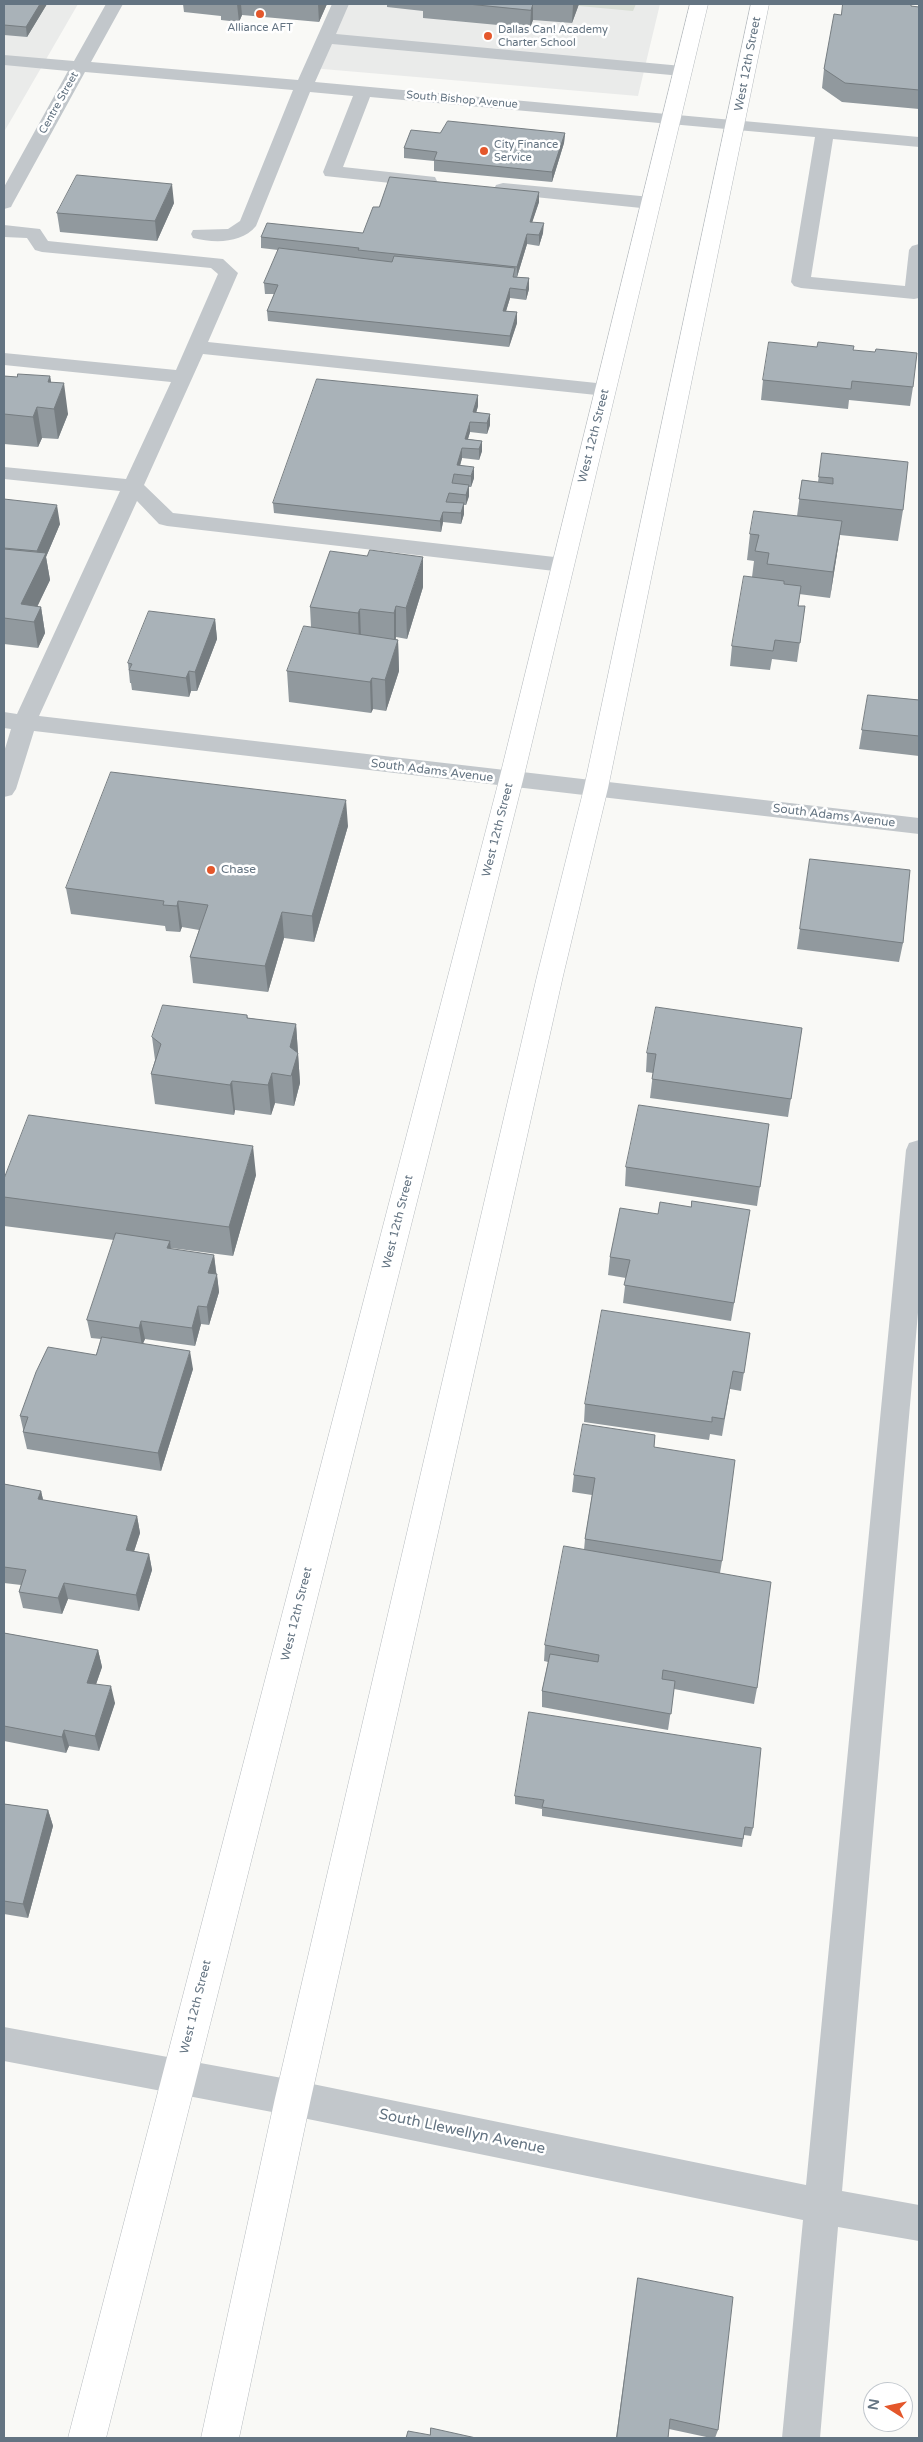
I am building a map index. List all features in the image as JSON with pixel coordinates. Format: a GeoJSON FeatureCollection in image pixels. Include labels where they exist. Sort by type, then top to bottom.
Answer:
{"type":"FeatureCollection","features":[{"type":"Feature","properties":{"kind":"main road","name":"West 12th Street"},"geometry":{"type":"LineString","coordinates":[[87,2438],[511,780],[699,4]]}},
{"type":"Feature","properties":{"kind":"main road","name":"West 12th Street"},"geometry":{"type":"LineString","coordinates":[[220,2438],[293,2098],[546,995],[596,788],[760,4]]}},
{"type":"Feature","properties":{"kind":"street","name":"Centre Street"},"geometry":{"type":"LineString","coordinates":[[4,203],[114,4]]}},
{"type":"Feature","properties":{"kind":"street"},"geometry":{"type":"LineString","coordinates":[[200,234],[229,236],[244,230],[249,222],[304,86],[341,4]]}},
{"type":"Feature","properties":{"kind":"street"},"geometry":{"type":"LineString","coordinates":[[326,38],[682,71]]}},
{"type":"Feature","properties":{"kind":"street","name":"South Bishop Avenue"},"geometry":{"type":"LineString","coordinates":[[4,60],[671,118],[919,142]]}},
{"type":"Feature","properties":{"kind":"street"},"geometry":{"type":"LineString","coordinates":[[364,91],[332,172],[447,183]]}},
{"type":"Feature","properties":{"kind":"street"},"geometry":{"type":"LineString","coordinates":[[825,133],[801,282],[914,293],[919,250]]}},
{"type":"Feature","properties":{"kind":"street"},"geometry":{"type":"LineString","coordinates":[[485,187],[651,203]]}},
{"type":"Feature","properties":{"kind":"street"},"geometry":{"type":"LineString","coordinates":[[4,231],[33,233],[42,246],[216,262],[228,273],[197,347],[134,486],[14,721],[4,789]]}},
{"type":"Feature","properties":{"kind":"street"},"geometry":{"type":"LineString","coordinates":[[197,347],[606,390]]}},
{"type":"Feature","properties":{"kind":"street"},"geometry":{"type":"LineString","coordinates":[[4,359],[183,377]]}},
{"type":"Feature","properties":{"kind":"street"},"geometry":{"type":"LineString","coordinates":[[4,474],[134,486],[167,519],[563,565]]}},
{"type":"Feature","properties":{"kind":"street","name":"South Adams Avenue"},"geometry":{"type":"LineString","coordinates":[[14,721],[919,826]]}},
{"type":"Feature","properties":{"kind":"street"},"geometry":{"type":"LineString","coordinates":[[801,2438],[919,1150]]}},
{"type":"Feature","properties":{"kind":"street","name":"South Llewellyn Avenue"},"geometry":{"type":"LineString","coordinates":[[4,2044],[293,2098],[822,2206],[919,2223]]}},
{"type":"Feature","properties":{"kind":"shaded area"},"geometry":{"type":"Polygon","coordinates":[[[4,4],[78,4],[4,132],[4,4]]]}},
{"type":"Feature","properties":{"kind":"shaded area","name":"Dallas Can! Academy Charter School"},"geometry":{"type":"Polygon","coordinates":[[[337,4],[660,4],[638,96],[311,68],[337,4]]]}},
{"type":"Feature","properties":{"kind":"shaded area"},"geometry":{"type":"Polygon","coordinates":[[[580,4],[636,4],[633,11],[579,6],[580,4]]]}},
{"type":"Feature","properties":{"kind":"building"},"geometry":{"type":"Polygon","coordinates":[[[4,4],[40,4],[26,27],[4,25],[4,4]]]}},
{"type":"Feature","properties":{"kind":"building"},"geometry":{"type":"Polygon","coordinates":[[[468,4],[533,4],[531,10],[468,4]]]}},
{"type":"Feature","properties":{"kind":"building"},"geometry":{"type":"Polygon","coordinates":[[[843,4],[911,4],[911,6],[919,7],[919,90],[845,83],[824,69],[834,14],[841,15],[843,4]]]}},
{"type":"Feature","properties":{"kind":"building","name":"City Finance Service"},"geometry":{"type":"Polygon","coordinates":[[[448,121],[565,133],[552,172],[434,160],[437,152],[404,148],[411,130],[440,133],[448,121]]]}},
{"type":"Feature","properties":{"kind":"building"},"geometry":{"type":"Polygon","coordinates":[[[77,175],[172,184],[155,221],[57,213],[77,175]]]}},
{"type":"Feature","properties":{"kind":"building"},"geometry":{"type":"Polygon","coordinates":[[[390,177],[539,192],[530,222],[544,223],[539,235],[527,234],[517,267],[358,250],[359,248],[261,237],[267,223],[363,233],[373,207],[379,207],[390,177]]]}},
{"type":"Feature","properties":{"kind":"building"},"geometry":{"type":"Polygon","coordinates":[[[279,248],[392,262],[394,256],[515,268],[513,277],[529,278],[526,290],[510,288],[503,311],[517,312],[510,336],[267,311],[278,285],[264,283],[279,248]]]}},
{"type":"Feature","properties":{"kind":"building"},"geometry":{"type":"Polygon","coordinates":[[[769,342],[817,347],[818,342],[854,346],[853,350],[875,352],[876,349],[917,353],[913,387],[852,381],[851,389],[763,380],[769,342]]]}},
{"type":"Feature","properties":{"kind":"building"},"geometry":{"type":"Polygon","coordinates":[[[18,374],[50,376],[48,382],[64,383],[54,409],[37,407],[33,417],[4,414],[4,376],[17,377],[18,374]]]}},
{"type":"Feature","properties":{"kind":"building"},"geometry":{"type":"Polygon","coordinates":[[[317,379],[478,395],[473,412],[490,414],[487,423],[470,422],[465,439],[482,441],[479,449],[462,448],[457,465],[474,467],[471,476],[454,474],[452,483],[469,485],[466,495],[449,493],[446,502],[464,503],[461,513],[443,512],[440,521],[273,503],[317,379]]]}},
{"type":"Feature","properties":{"kind":"building"},"geometry":{"type":"Polygon","coordinates":[[[822,453],[908,462],[903,510],[799,499],[802,480],[833,484],[833,478],[819,477],[822,453]]]}},
{"type":"Feature","properties":{"kind":"building"},"geometry":{"type":"Polygon","coordinates":[[[4,499],[57,505],[37,551],[4,548],[4,499]]]}},
{"type":"Feature","properties":{"kind":"building"},"geometry":{"type":"Polygon","coordinates":[[[754,511],[842,521],[833,572],[767,564],[769,553],[755,551],[759,535],[750,534],[754,511]]]}},
{"type":"Feature","properties":{"kind":"building"},"geometry":{"type":"Polygon","coordinates":[[[4,549],[46,553],[21,604],[41,607],[34,622],[4,618],[4,549]]]}},
{"type":"Feature","properties":{"kind":"building"},"geometry":{"type":"Polygon","coordinates":[[[370,550],[423,557],[406,608],[396,606],[394,613],[360,609],[358,613],[310,607],[330,551],[367,556],[370,550]]]}},
{"type":"Feature","properties":{"kind":"building"},"geometry":{"type":"Polygon","coordinates":[[[744,576],[784,581],[784,584],[801,586],[798,606],[805,606],[800,643],[775,640],[773,651],[732,646],[744,576]]]}},
{"type":"Feature","properties":{"kind":"building"},"geometry":{"type":"Polygon","coordinates":[[[149,611],[215,619],[195,672],[189,671],[186,678],[129,670],[132,664],[128,663],[149,611]]]}},
{"type":"Feature","properties":{"kind":"building"},"geometry":{"type":"Polygon","coordinates":[[[304,626],[398,640],[385,680],[372,678],[370,682],[287,671],[304,626]]]}},
{"type":"Feature","properties":{"kind":"building"},"geometry":{"type":"Polygon","coordinates":[[[868,695],[919,700],[919,736],[862,730],[868,695]]]}},
{"type":"Feature","properties":{"kind":"building","name":"Chase"},"geometry":{"type":"Polygon","coordinates":[[[111,772],[346,800],[312,916],[282,912],[265,966],[190,957],[208,905],[178,901],[177,906],[163,905],[164,901],[66,888],[111,772]]]}},
{"type":"Feature","properties":{"kind":"building"},"geometry":{"type":"Polygon","coordinates":[[[810,859],[910,870],[903,943],[800,929],[810,859]]]}},
{"type":"Feature","properties":{"kind":"building"},"geometry":{"type":"Polygon","coordinates":[[[163,1005],[247,1015],[247,1018],[296,1024],[290,1047],[298,1053],[291,1076],[272,1073],[268,1085],[232,1081],[230,1085],[151,1074],[161,1044],[152,1037],[163,1005]]]}},
{"type":"Feature","properties":{"kind":"building"},"geometry":{"type":"Polygon","coordinates":[[[656,1007],[802,1028],[791,1099],[652,1079],[656,1054],[647,1053],[656,1007]]]}},
{"type":"Feature","properties":{"kind":"building"},"geometry":{"type":"Polygon","coordinates":[[[639,1105],[769,1124],[760,1187],[626,1167],[639,1105]]]}},
{"type":"Feature","properties":{"kind":"building"},"geometry":{"type":"Polygon","coordinates":[[[29,1115],[253,1146],[229,1227],[4,1197],[4,1179],[29,1115]]]}},
{"type":"Feature","properties":{"kind":"building"},"geometry":{"type":"Polygon","coordinates":[[[692,1201],[750,1210],[734,1303],[624,1285],[630,1260],[610,1257],[620,1208],[658,1214],[660,1202],[691,1207],[692,1201]]]}},
{"type":"Feature","properties":{"kind":"building"},"geometry":{"type":"Polygon","coordinates":[[[116,1233],[170,1241],[167,1248],[214,1255],[208,1273],[217,1274],[207,1307],[198,1306],[192,1328],[141,1321],[139,1328],[87,1320],[116,1233]]]}},
{"type":"Feature","properties":{"kind":"building"},"geometry":{"type":"Polygon","coordinates":[[[602,1310],[750,1333],[744,1373],[733,1371],[724,1419],[712,1417],[712,1422],[585,1404],[602,1310]]]}},
{"type":"Feature","properties":{"kind":"building"},"geometry":{"type":"Polygon","coordinates":[[[102,1337],[190,1351],[158,1453],[23,1432],[28,1417],[20,1416],[36,1372],[48,1347],[96,1355],[102,1337]]]}},
{"type":"Feature","properties":{"kind":"building"},"geometry":{"type":"Polygon","coordinates":[[[583,1424],[655,1435],[654,1447],[735,1460],[722,1561],[585,1539],[595,1478],[574,1475],[583,1424]]]}},
{"type":"Feature","properties":{"kind":"building"},"geometry":{"type":"Polygon","coordinates":[[[4,1484],[41,1491],[38,1499],[137,1516],[126,1550],[149,1554],[136,1595],[64,1583],[58,1598],[19,1592],[26,1570],[4,1567],[4,1484]]]}},
{"type":"Feature","properties":{"kind":"building"},"geometry":{"type":"Polygon","coordinates":[[[564,1546],[771,1582],[757,1688],[663,1670],[662,1679],[675,1681],[671,1714],[542,1691],[550,1654],[598,1662],[599,1655],[545,1645],[564,1546]]]}},
{"type":"Feature","properties":{"kind":"building"},"geometry":{"type":"Polygon","coordinates":[[[4,1633],[98,1650],[87,1683],[111,1686],[95,1736],[64,1730],[62,1737],[4,1726],[4,1633]]]}},
{"type":"Feature","properties":{"kind":"building"},"geometry":{"type":"Polygon","coordinates":[[[529,1712],[761,1748],[753,1828],[745,1827],[743,1839],[542,1807],[544,1800],[515,1796],[529,1712]]]}},
{"type":"Feature","properties":{"kind":"building"},"geometry":{"type":"Polygon","coordinates":[[[4,1804],[48,1810],[23,1904],[4,1901],[4,1804]]]}},
{"type":"Feature","properties":{"kind":"building"},"geometry":{"type":"Polygon","coordinates":[[[638,2278],[733,2297],[718,2430],[670,2419],[668,2438],[617,2438],[638,2278]]]}},
{"type":"Feature","properties":{"kind":"building"},"geometry":{"type":"Polygon","coordinates":[[[431,2428],[476,2438],[406,2438],[408,2431],[430,2435],[431,2428]]]}},
{"type":"Feature","properties":{"kind":"place","name":"Alliance AFT"},"geometry":{"type":"Point","coordinates":[260,14]}},
{"type":"Feature","properties":{"kind":"place","name":"Dallas Can! Academy Charter School"},"geometry":{"type":"Point","coordinates":[488,36]}},
{"type":"Feature","properties":{"kind":"place","name":"City Finance Service"},"geometry":{"type":"Point","coordinates":[484,151]}},
{"type":"Feature","properties":{"kind":"place","name":"Chase"},"geometry":{"type":"Point","coordinates":[211,870]}}]}
